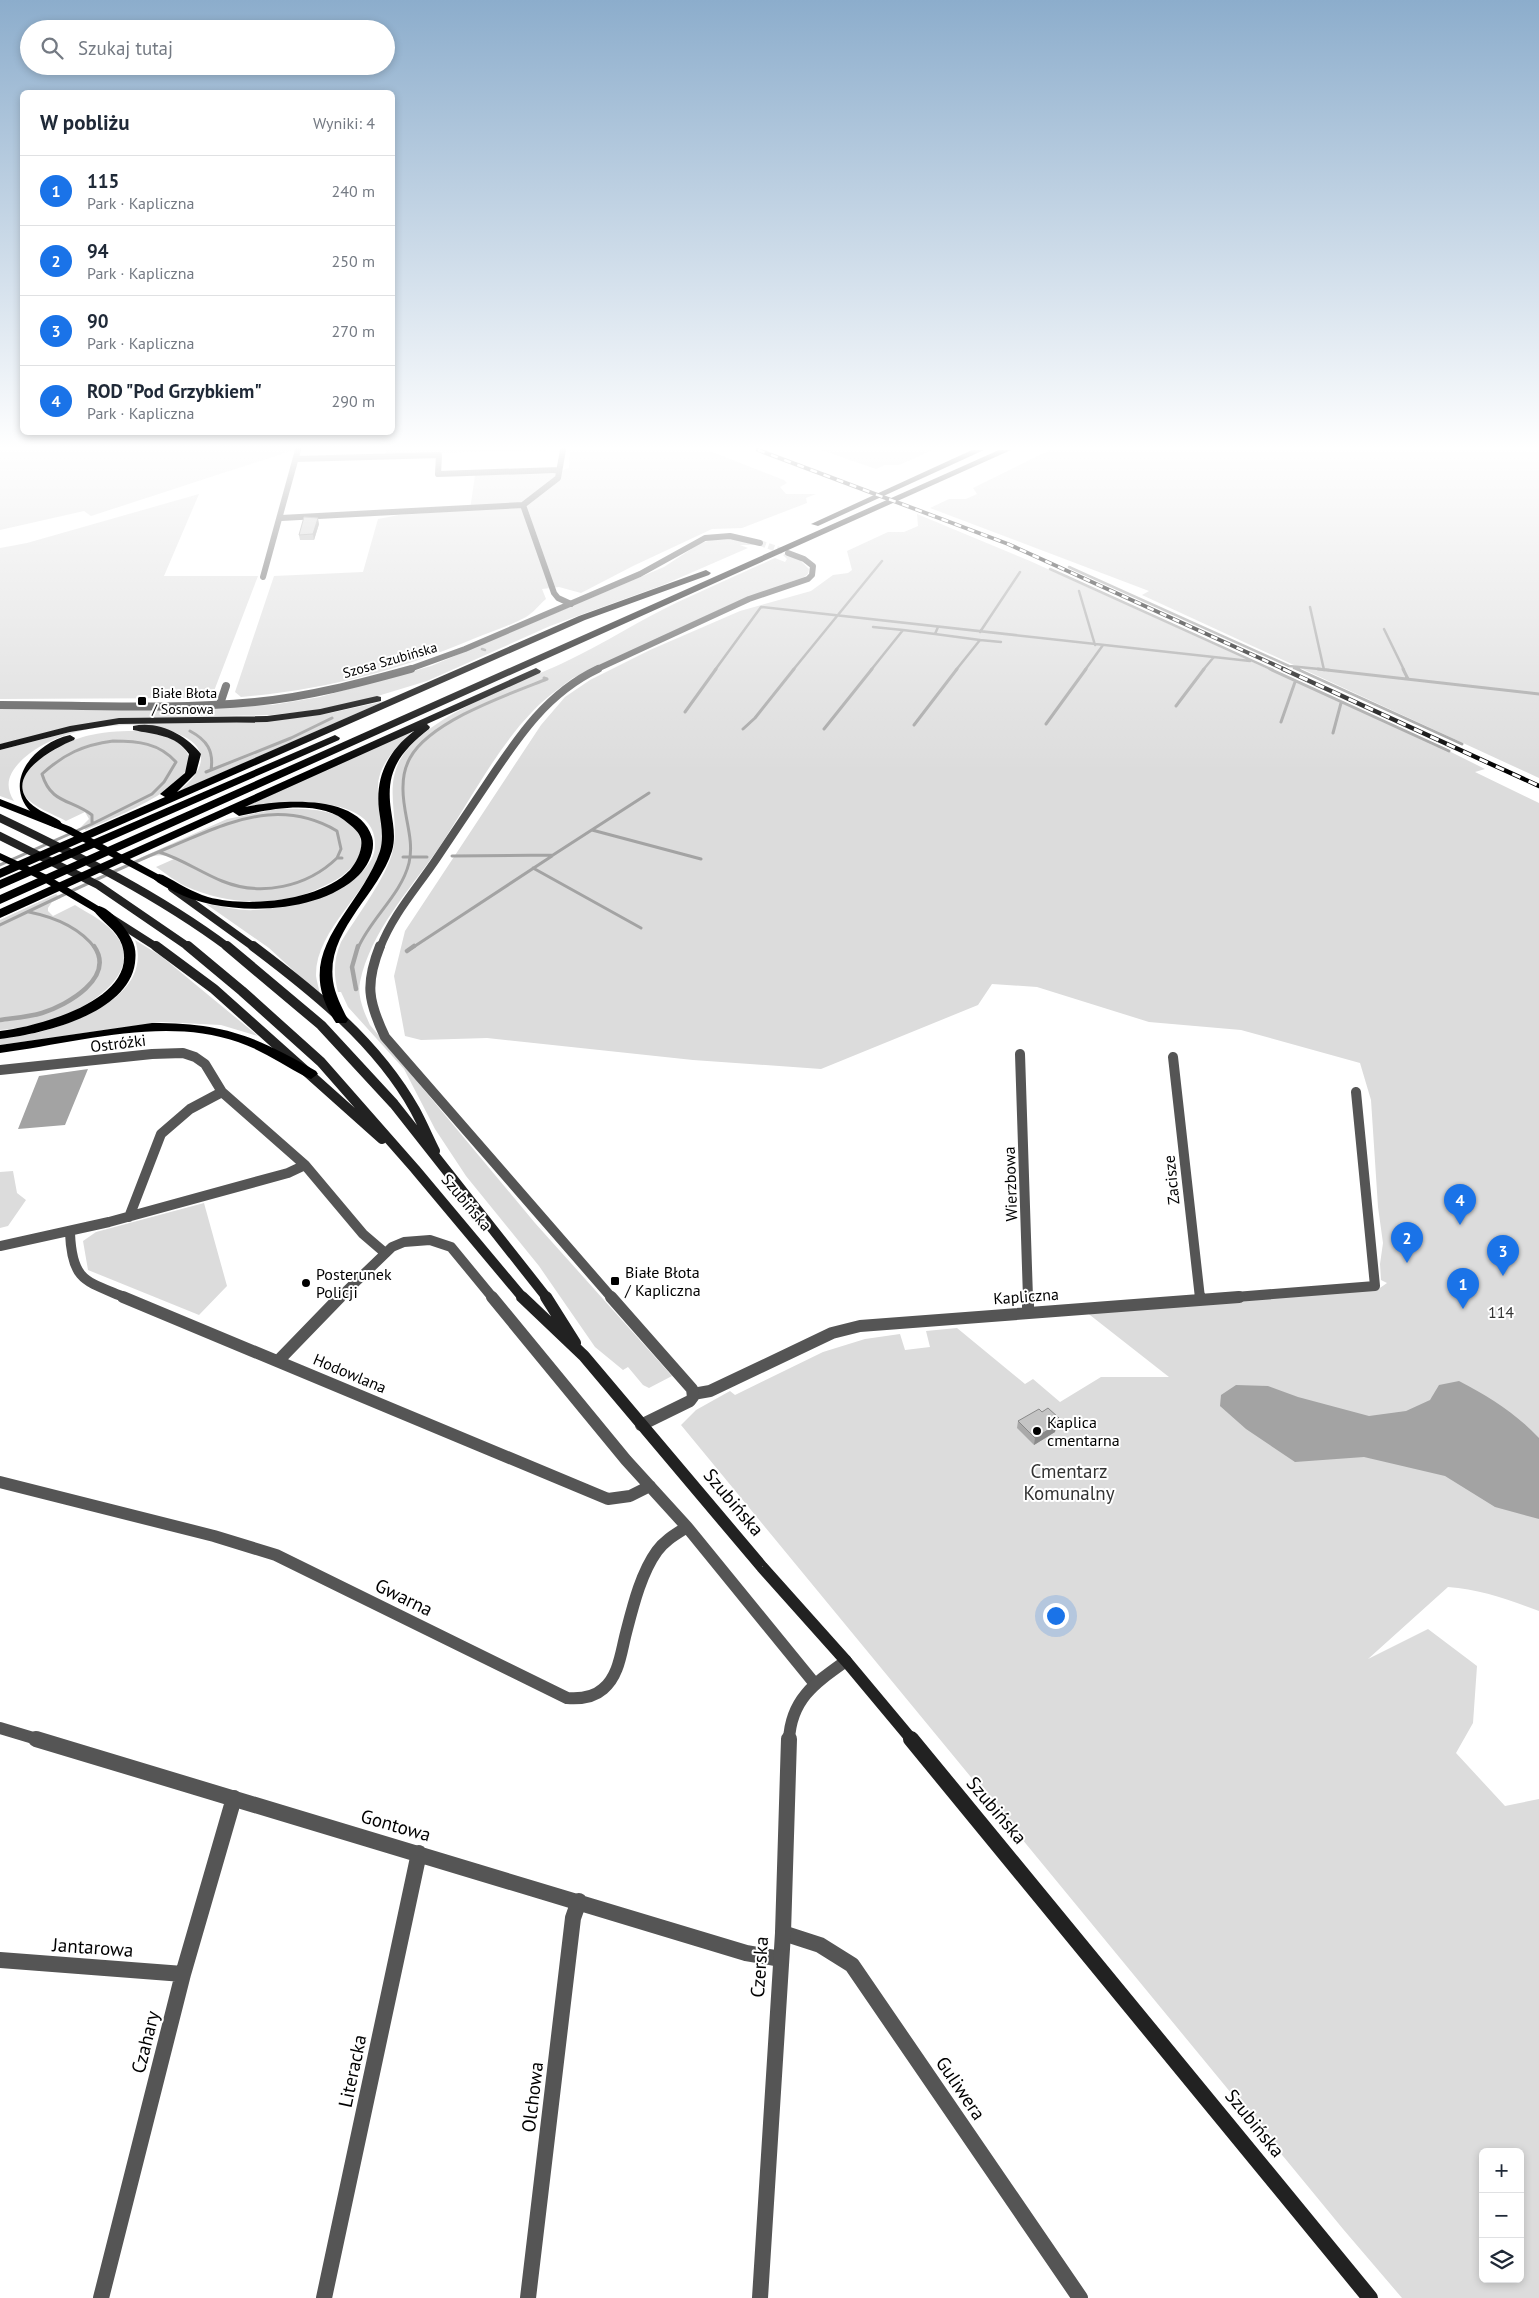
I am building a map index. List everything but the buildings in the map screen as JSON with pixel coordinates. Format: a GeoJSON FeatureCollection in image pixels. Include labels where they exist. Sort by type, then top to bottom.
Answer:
{"type":"FeatureCollection","features":[{"type":"Feature","properties":{"kind":"highway"},"geometry":{"type":"LineString","coordinates":[[0,885],[741,557]]}},
{"type":"Feature","properties":{"kind":"highway"},"geometry":{"type":"LineString","coordinates":[[0,900],[765,557]]}},
{"type":"Feature","properties":{"kind":"highway"},"geometry":{"type":"LineString","coordinates":[[0,874],[582,618],[706,573]]}},
{"type":"Feature","properties":{"kind":"highway"},"geometry":{"type":"LineString","coordinates":[[0,914],[592,645],[656,611],[677,596]]}},
{"type":"Feature","properties":{"kind":"highway"},"geometry":{"type":"LineString","coordinates":[[0,747],[70,729],[119,721],[267,719],[312,713],[360,704],[441,679]]}},
{"type":"Feature","properties":{"kind":"highway"},"geometry":{"type":"LineString","coordinates":[[341,1020],[328,986],[326,972],[328,956],[333,941],[380,867],[386,850],[389,836],[383,796],[384,782],[389,763],[413,736],[456,707]]}},
{"type":"Feature","properties":{"kind":"highway"},"geometry":{"type":"LineString","coordinates":[[56,824],[24,803],[16,791],[15,779],[21,768],[32,757],[61,741],[83,734],[120,728],[156,730],[171,734],[191,747],[195,754],[192,770],[176,788],[122,820]]}},
{"type":"Feature","properties":{"kind":"highway"},"geometry":{"type":"LineString","coordinates":[[0,802],[67,829],[139,866],[183,892],[210,901],[240,905],[284,903],[316,894],[347,878],[365,858],[368,844],[364,832],[355,821],[341,812],[298,805],[261,808],[232,814],[180,831]]}},
{"type":"Feature","properties":{"kind":"highway"},"geometry":{"type":"LineString","coordinates":[[0,1035],[27,1031],[73,1017],[93,1006],[120,983],[129,963],[130,952],[126,940],[99,910],[1,856]]}},
{"type":"Feature","properties":{"kind":"highway"},"geometry":{"type":"LineString","coordinates":[[0,1049],[148,1028],[187,1027],[241,1038],[311,1074]]}},
{"type":"Feature","properties":{"kind":"main road","name":"Szubińska"},"geometry":{"type":"LineString","coordinates":[[0,818],[45,838],[117,876],[200,926],[244,959],[299,1005],[343,1047],[375,1083],[542,1290],[584,1356]]}},
{"type":"Feature","properties":{"kind":"main road"},"geometry":{"type":"LineString","coordinates":[[0,836],[98,885],[178,938],[250,997],[322,1062],[404,1157]]}},
{"type":"Feature","properties":{"kind":"main road"},"geometry":{"type":"LineString","coordinates":[[159,878],[261,950],[341,1020],[372,1051],[396,1080],[432,1144],[441,1166]]}},
{"type":"Feature","properties":{"kind":"main road"},"geometry":{"type":"LineString","coordinates":[[99,910],[149,941],[214,989],[311,1074],[374,1133],[404,1157]]}},
{"type":"Feature","properties":{"kind":"main road","name":"Szubińska"},"geometry":{"type":"LineString","coordinates":[[404,1157],[523,1298],[584,1356],[641,1425],[846,1662],[1027,1879],[1370,2298]]}},
{"type":"Feature","properties":{"kind":"street"},"geometry":{"type":"LineString","coordinates":[[263,577],[269,557]]}},
{"type":"Feature","properties":{"kind":"street"},"geometry":{"type":"LineString","coordinates":[[541,557],[554,593],[558,598],[570,604]]}},
{"type":"Feature","properties":{"kind":"street","name":"Szosa Szubińska"},"geometry":{"type":"LineString","coordinates":[[0,704],[147,706],[220,704],[293,697],[376,680],[440,660],[674,557]]}},
{"type":"Feature","properties":{"kind":"street"},"geometry":{"type":"LineString","coordinates":[[641,1425],[690,1401],[694,1394],[682,1376],[385,1037],[376,1020],[371,1002],[369,981],[375,959],[388,927],[435,861],[519,735],[538,712],[564,690],[590,673],[749,599],[808,579],[812,575],[814,566],[799,557]]}},
{"type":"Feature","properties":{"kind":"street"},"geometry":{"type":"LineString","coordinates":[[220,704],[226,686]]}},
{"type":"Feature","properties":{"kind":"street","name":"Ostróżki"},"geometry":{"type":"LineString","coordinates":[[0,1070],[152,1054],[183,1053],[195,1057],[206,1064],[222,1092],[247,1116],[305,1165],[368,1238],[384,1252]]}},
{"type":"Feature","properties":{"kind":"street","name":"Wierzbowa"},"geometry":{"type":"LineString","coordinates":[[1020,1054],[1028,1312]]}},
{"type":"Feature","properties":{"kind":"street","name":"Zacisze"},"geometry":{"type":"LineString","coordinates":[[1173,1057],[1200,1299]]}},
{"type":"Feature","properties":{"kind":"street"},"geometry":{"type":"LineString","coordinates":[[129,1218],[161,1134],[190,1109],[222,1092]]}},
{"type":"Feature","properties":{"kind":"street","name":"Kapliczna"},"geometry":{"type":"LineString","coordinates":[[694,1394],[710,1391],[832,1333],[860,1326],[1376,1286],[1356,1092]]}},
{"type":"Feature","properties":{"kind":"street"},"geometry":{"type":"LineString","coordinates":[[0,1246],[70,1233],[129,1218],[288,1173],[305,1165]]}},
{"type":"Feature","properties":{"kind":"street","name":"Hodowlana"},"geometry":{"type":"LineString","coordinates":[[70,1233],[73,1263],[76,1272],[86,1281],[608,1499],[623,1499],[637,1495],[650,1486]]}},
{"type":"Feature","properties":{"kind":"street"},"geometry":{"type":"LineString","coordinates":[[278,1361],[384,1252],[404,1242],[416,1240],[430,1240],[451,1247],[650,1486],[687,1527],[815,1684]]}},
{"type":"Feature","properties":{"kind":"street","name":"Gwarna"},"geometry":{"type":"LineString","coordinates":[[0,1482],[214,1536],[276,1555],[568,1698],[578,1699],[593,1696],[606,1688],[614,1677],[628,1625],[653,1556],[671,1536],[687,1527]]}},
{"type":"Feature","properties":{"kind":"street","name":"Czerska"},"geometry":{"type":"LineString","coordinates":[[760,2298],[783,1933],[790,1723],[802,1697],[815,1684],[846,1662]]}},
{"type":"Feature","properties":{"kind":"street","name":"Gontowa"},"geometry":{"type":"LineString","coordinates":[[0,1728],[419,1852],[746,1953],[781,1959]]}},
{"type":"Feature","properties":{"kind":"street","name":"Czahary"},"geometry":{"type":"LineString","coordinates":[[101,2298],[183,1974],[234,1798]]}},
{"type":"Feature","properties":{"kind":"street","name":"Literacka"},"geometry":{"type":"LineString","coordinates":[[324,2298],[419,1852]]}},
{"type":"Feature","properties":{"kind":"street","name":"Olchowa"},"geometry":{"type":"LineString","coordinates":[[528,2298],[573,1918],[579,1901]]}},
{"type":"Feature","properties":{"kind":"street","name":"Guliwera"},"geometry":{"type":"LineString","coordinates":[[783,1933],[809,1939],[823,1945],[852,1965],[1080,2298]]}},
{"type":"Feature","properties":{"kind":"street","name":"Jantarowa"},"geometry":{"type":"LineString","coordinates":[[0,1960],[183,1974]]}},
{"type":"Feature","properties":{"kind":"green space"},"geometry":{"type":"Polygon","coordinates":[[[0,557],[172,557],[164,576],[258,576],[214,691],[196,698],[0,699],[0,557]]]}},
{"type":"Feature","properties":{"kind":"green space"},"geometry":{"type":"Polygon","coordinates":[[[367,557],[652,557],[581,593],[559,587],[542,589],[546,599],[526,617],[417,661],[331,684],[241,697],[235,692],[274,576],[363,572],[367,557]]]}},
{"type":"Feature","properties":{"kind":"green space"},"geometry":{"type":"Polygon","coordinates":[[[679,557],[727,557],[663,585],[550,626],[427,681],[358,702],[308,711],[271,715],[124,718],[0,744],[0,707],[156,709],[272,705],[320,697],[431,666],[664,567],[679,557]]]}},
{"type":"Feature","properties":{"kind":"green space"},"geometry":{"type":"Polygon","coordinates":[[[785,557],[800,560],[809,569],[808,574],[736,602],[573,678],[537,707],[506,743],[438,849],[392,912],[365,963],[359,987],[363,1009],[370,1025],[535,1223],[672,1376],[649,1388],[643,1385],[628,1367],[623,1370],[595,1347],[539,1266],[466,1176],[435,1129],[404,1069],[348,1007],[341,992],[338,992],[335,979],[336,960],[341,942],[378,884],[390,861],[395,838],[393,782],[395,771],[400,760],[413,743],[430,728],[476,702],[567,661],[664,609],[775,558],[785,562],[787,559],[785,557]]]}},
{"type":"Feature","properties":{"kind":"green space"},"geometry":{"type":"Polygon","coordinates":[[[849,557],[1021,557],[1449,751],[1485,769],[1475,772],[1539,803],[1539,1611],[1483,1593],[1448,1587],[1368,1659],[1428,1629],[1477,1666],[1473,1723],[1456,1753],[1505,1806],[1539,1799],[1539,2298],[1402,2298],[1343,2229],[681,1425],[696,1410],[730,1391],[735,1395],[823,1352],[865,1339],[900,1334],[905,1350],[930,1347],[926,1331],[957,1328],[1025,1384],[1033,1379],[1060,1402],[1101,1377],[1169,1377],[1081,1308],[1377,1290],[1387,1283],[1381,1280],[1380,1264],[1383,1243],[1378,1207],[1371,1100],[1360,1063],[1241,1030],[1149,1022],[1037,987],[992,984],[978,1005],[821,1069],[693,1060],[487,1038],[421,1040],[405,1036],[394,976],[405,931],[541,725],[565,697],[590,680],[650,650],[740,611],[811,591],[833,575],[848,573],[852,570],[849,557]]]}},
{"type":"Feature","properties":{"kind":"green space"},"geometry":{"type":"Polygon","coordinates":[[[1060,557],[1539,557],[1539,778],[1142,595],[1149,591],[1060,557]]]}},
{"type":"Feature","properties":{"kind":"green space"},"geometry":{"type":"Polygon","coordinates":[[[385,701],[178,792],[194,776],[201,763],[200,751],[192,742],[180,735],[148,726],[131,725],[117,725],[74,732],[47,743],[24,758],[15,768],[10,778],[9,789],[14,801],[0,796],[0,750],[74,731],[116,724],[279,720],[330,713],[385,701]]]}},
{"type":"Feature","properties":{"kind":"green space"},"geometry":{"type":"Polygon","coordinates":[[[413,730],[390,756],[381,771],[378,799],[382,833],[381,848],[366,880],[324,942],[318,959],[316,976],[320,995],[269,948],[206,904],[249,910],[270,909],[327,893],[346,884],[361,873],[371,860],[375,845],[371,828],[359,815],[342,808],[321,803],[275,803],[240,809],[413,730]]]}},
{"type":"Feature","properties":{"kind":"green space"},"geometry":{"type":"Polygon","coordinates":[[[116,731],[141,731],[165,736],[177,742],[186,751],[189,763],[182,776],[169,788],[152,799],[86,830],[81,827],[89,819],[85,812],[66,821],[38,807],[24,795],[20,784],[22,774],[30,764],[42,755],[81,737],[116,731]]]}},
{"type":"Feature","properties":{"kind":"green space"},"geometry":{"type":"Polygon","coordinates":[[[277,809],[324,811],[346,820],[354,827],[360,837],[361,848],[358,859],[347,872],[337,879],[306,894],[271,901],[254,901],[218,897],[185,886],[156,867],[174,859],[170,857],[159,855],[143,860],[140,858],[227,819],[277,809]]]}},
{"type":"Feature","properties":{"kind":"green space"},"geometry":{"type":"Polygon","coordinates":[[[56,894],[61,898],[52,902],[48,911],[53,916],[75,905],[98,919],[114,932],[118,938],[124,951],[123,964],[118,976],[108,987],[84,1006],[46,1022],[0,1030],[0,920],[56,894]]]}},
{"type":"Feature","properties":{"kind":"green space"},"geometry":{"type":"Polygon","coordinates":[[[135,940],[161,956],[258,1036],[221,1025],[161,1022],[0,1045],[0,1039],[43,1031],[68,1023],[93,1012],[114,999],[130,982],[137,963],[135,940]]]}},
{"type":"Feature","properties":{"kind":"green space"},"geometry":{"type":"Polygon","coordinates":[[[13,1171],[17,1193],[26,1200],[8,1226],[0,1228],[0,1172],[13,1171]]]}},
{"type":"Feature","properties":{"kind":"green space"},"geometry":{"type":"Polygon","coordinates":[[[204,1203],[227,1286],[199,1315],[88,1270],[83,1241],[96,1232],[204,1203]]]}},
{"type":"Feature","properties":{"kind":"shaded area"},"geometry":{"type":"Polygon","coordinates":[[[88,1069],[65,1125],[18,1129],[39,1076],[88,1069]]]}},
{"type":"Feature","properties":{"kind":"shaded area"},"geometry":{"type":"Polygon","coordinates":[[[1459,1381],[1501,1406],[1520,1420],[1539,1438],[1539,1519],[1495,1507],[1445,1476],[1364,1457],[1295,1462],[1246,1429],[1220,1406],[1221,1395],[1236,1385],[1268,1386],[1298,1397],[1369,1416],[1406,1411],[1430,1400],[1439,1385],[1459,1381]]]}},
{"type":"Feature","properties":{"kind":"waterway"},"geometry":{"type":"LineString","coordinates":[[838,615],[882,561]]}},
{"type":"Feature","properties":{"kind":"waterway"},"geometry":{"type":"LineString","coordinates":[[1069,567],[1289,666],[1324,669]]}},
{"type":"Feature","properties":{"kind":"waterway"},"geometry":{"type":"LineString","coordinates":[[1050,569],[1273,670]]}},
{"type":"Feature","properties":{"kind":"waterway"},"geometry":{"type":"LineString","coordinates":[[981,631],[1020,572]]}},
{"type":"Feature","properties":{"kind":"waterway"},"geometry":{"type":"LineString","coordinates":[[1079,591],[1095,644]]}},
{"type":"Feature","properties":{"kind":"waterway"},"geometry":{"type":"LineString","coordinates":[[715,670],[761,607],[838,615]]}},
{"type":"Feature","properties":{"kind":"waterway"},"geometry":{"type":"LineString","coordinates":[[1310,607],[1324,669]]}},
{"type":"Feature","properties":{"kind":"waterway"},"geometry":{"type":"LineString","coordinates":[[793,670],[838,615]]}},
{"type":"Feature","properties":{"kind":"waterway"},"geometry":{"type":"LineString","coordinates":[[838,615],[981,631]]}},
{"type":"Feature","properties":{"kind":"waterway"},"geometry":{"type":"LineString","coordinates":[[873,627],[903,630]]}},
{"type":"Feature","properties":{"kind":"waterway"},"geometry":{"type":"LineString","coordinates":[[935,634],[938,627]]}},
{"type":"Feature","properties":{"kind":"waterway"},"geometry":{"type":"LineString","coordinates":[[1384,629],[1404,670]]}},
{"type":"Feature","properties":{"kind":"waterway"},"geometry":{"type":"LineString","coordinates":[[871,670],[903,630]]}},
{"type":"Feature","properties":{"kind":"waterway"},"geometry":{"type":"LineString","coordinates":[[903,630],[935,634]]}},
{"type":"Feature","properties":{"kind":"waterway"},"geometry":{"type":"LineString","coordinates":[[981,631],[1095,644]]}},
{"type":"Feature","properties":{"kind":"waterway"},"geometry":{"type":"LineString","coordinates":[[935,634],[980,640]]}},
{"type":"Feature","properties":{"kind":"waterway"},"geometry":{"type":"LineString","coordinates":[[956,670],[980,640]]}},
{"type":"Feature","properties":{"kind":"waterway"},"geometry":{"type":"LineString","coordinates":[[980,640],[1001,642]]}},
{"type":"Feature","properties":{"kind":"waterway"},"geometry":{"type":"LineString","coordinates":[[1095,644],[1250,661]]}},
{"type":"Feature","properties":{"kind":"waterway"},"geometry":{"type":"LineString","coordinates":[[1085,670],[1103,645]]}},
{"type":"Feature","properties":{"kind":"waterway"},"geometry":{"type":"LineString","coordinates":[[1203,670],[1213,658]]}},
{"type":"Feature","properties":{"kind":"waterway"},"geometry":{"type":"LineString","coordinates":[[685,712],[716,669]]}},
{"type":"Feature","properties":{"kind":"waterway"},"geometry":{"type":"LineString","coordinates":[[743,729],[755,718],[794,669]]}},
{"type":"Feature","properties":{"kind":"waterway"},"geometry":{"type":"LineString","coordinates":[[824,729],[872,669]]}},
{"type":"Feature","properties":{"kind":"waterway"},"geometry":{"type":"LineString","coordinates":[[914,725],[957,669]]}},
{"type":"Feature","properties":{"kind":"waterway"},"geometry":{"type":"LineString","coordinates":[[1046,724],[1086,669]]}},
{"type":"Feature","properties":{"kind":"waterway"},"geometry":{"type":"LineString","coordinates":[[1176,706],[1204,669]]}},
{"type":"Feature","properties":{"kind":"waterway"},"geometry":{"type":"LineString","coordinates":[[1270,669],[1449,751]]}},
{"type":"Feature","properties":{"kind":"waterway"},"geometry":{"type":"LineString","coordinates":[[1297,669],[1462,744]]}},
{"type":"Feature","properties":{"kind":"waterway"},"geometry":{"type":"LineString","coordinates":[[1318,669],[1324,670]]}},
{"type":"Feature","properties":{"kind":"waterway"},"geometry":{"type":"LineString","coordinates":[[1324,669],[1329,670]]}},
{"type":"Feature","properties":{"kind":"waterway"},"geometry":{"type":"LineString","coordinates":[[1403,669],[1408,679]]}},
{"type":"Feature","properties":{"kind":"waterway"},"geometry":{"type":"LineString","coordinates":[[1324,670],[1539,694]]}},
{"type":"Feature","properties":{"kind":"waterway"},"geometry":{"type":"LineString","coordinates":[[410,857],[403,780],[410,758],[434,732],[452,721],[492,701],[547,679],[544,678]]}},
{"type":"Feature","properties":{"kind":"waterway"},"geometry":{"type":"LineString","coordinates":[[1281,722],[1295,682]]}},
{"type":"Feature","properties":{"kind":"waterway"},"geometry":{"type":"LineString","coordinates":[[1333,733],[1341,703]]}},
{"type":"Feature","properties":{"kind":"waterway"},"geometry":{"type":"LineString","coordinates":[[211,770],[291,738],[332,718]]}},
{"type":"Feature","properties":{"kind":"waterway"},"geometry":{"type":"LineString","coordinates":[[190,731],[201,738],[208,747],[212,763],[211,770]]}},
{"type":"Feature","properties":{"kind":"waterway"},"geometry":{"type":"LineString","coordinates":[[113,741],[148,744],[162,751],[176,762],[164,782],[152,794],[92,824],[92,815],[56,796],[46,784],[42,774],[58,761],[83,748],[113,741]]}},
{"type":"Feature","properties":{"kind":"waterway"},"geometry":{"type":"LineString","coordinates":[[206,772],[211,770]]}},
{"type":"Feature","properties":{"kind":"waterway"},"geometry":{"type":"LineString","coordinates":[[452,856],[553,855],[649,793]]}},
{"type":"Feature","properties":{"kind":"waterway"},"geometry":{"type":"LineString","coordinates":[[0,925],[170,847],[242,819],[268,815],[295,816],[329,826],[337,831],[341,849],[337,858]]}},
{"type":"Feature","properties":{"kind":"waterway"},"geometry":{"type":"LineString","coordinates":[[0,865],[92,824]]}},
{"type":"Feature","properties":{"kind":"waterway"},"geometry":{"type":"LineString","coordinates":[[592,830],[701,859]]}},
{"type":"Feature","properties":{"kind":"waterway"},"geometry":{"type":"LineString","coordinates":[[159,852],[222,881],[252,888],[268,888],[298,882],[312,876],[337,858]]}},
{"type":"Feature","properties":{"kind":"waterway"},"geometry":{"type":"LineString","coordinates":[[533,868],[552,856]]}},
{"type":"Feature","properties":{"kind":"waterway"},"geometry":{"type":"LineString","coordinates":[[403,857],[410,857]]}},
{"type":"Feature","properties":{"kind":"waterway"},"geometry":{"type":"LineString","coordinates":[[358,948],[370,927],[399,886],[405,875],[410,857]]}},
{"type":"Feature","properties":{"kind":"waterway"},"geometry":{"type":"LineString","coordinates":[[410,857],[427,857]]}},
{"type":"Feature","properties":{"kind":"waterway"},"geometry":{"type":"LineString","coordinates":[[337,858],[342,858]]}},
{"type":"Feature","properties":{"kind":"waterway"},"geometry":{"type":"LineString","coordinates":[[412,948],[533,868]]}},
{"type":"Feature","properties":{"kind":"waterway"},"geometry":{"type":"LineString","coordinates":[[533,868],[641,928]]}},
{"type":"Feature","properties":{"kind":"waterway"},"geometry":{"type":"LineString","coordinates":[[29,912],[65,924],[81,934],[95,948]]}},
{"type":"Feature","properties":{"kind":"waterway"},"geometry":{"type":"LineString","coordinates":[[356,989],[352,967],[358,946]]}},
{"type":"Feature","properties":{"kind":"waterway"},"geometry":{"type":"LineString","coordinates":[[407,951],[414,946]]}},
{"type":"Feature","properties":{"kind":"waterway"},"geometry":{"type":"LineString","coordinates":[[0,1020],[42,1013],[64,1004],[86,989],[99,969],[99,958],[95,948]]}},
{"type":"Feature","properties":{"kind":"railway"},"geometry":{"type":"LineString","coordinates":[[1037,557],[1286,670]]}},
{"type":"Feature","properties":{"kind":"railway"},"geometry":{"type":"LineString","coordinates":[[1283,669],[1539,786]]}},
{"type":"Feature","properties":{"kind":"place","name":"Białe Błota / Sosnowa"},"geometry":{"type":"Point","coordinates":[142,701]}},
{"type":"Feature","properties":{"kind":"place","name":"ROD \"Pod Grzybkiem\""},"geometry":{"type":"Point","coordinates":[1460,1225]}},
{"type":"Feature","properties":{"kind":"place","name":"94"},"geometry":{"type":"Point","coordinates":[1407,1263]}},
{"type":"Feature","properties":{"kind":"place","name":"90"},"geometry":{"type":"Point","coordinates":[1503,1276]}},
{"type":"Feature","properties":{"kind":"place","name":"Białe Błota / Kapliczna"},"geometry":{"type":"Point","coordinates":[615,1281]}},
{"type":"Feature","properties":{"kind":"place","name":"Posterunek Policji"},"geometry":{"type":"Point","coordinates":[306,1283]}},
{"type":"Feature","properties":{"kind":"place","name":"115"},"geometry":{"type":"Point","coordinates":[1463,1309]}},
{"type":"Feature","properties":{"kind":"place","name":"Kaplica cmentarna"},"geometry":{"type":"Point","coordinates":[1037,1431]}},
{"type":"Feature","properties":{"kind":"park label","name":"114"},"geometry":{"type":"Point","coordinates":[1501,1312]}},
{"type":"Feature","properties":{"kind":"park label","name":"Cmentarz Komunalny"},"geometry":{"type":"Point","coordinates":[1069,1482]}}]}
